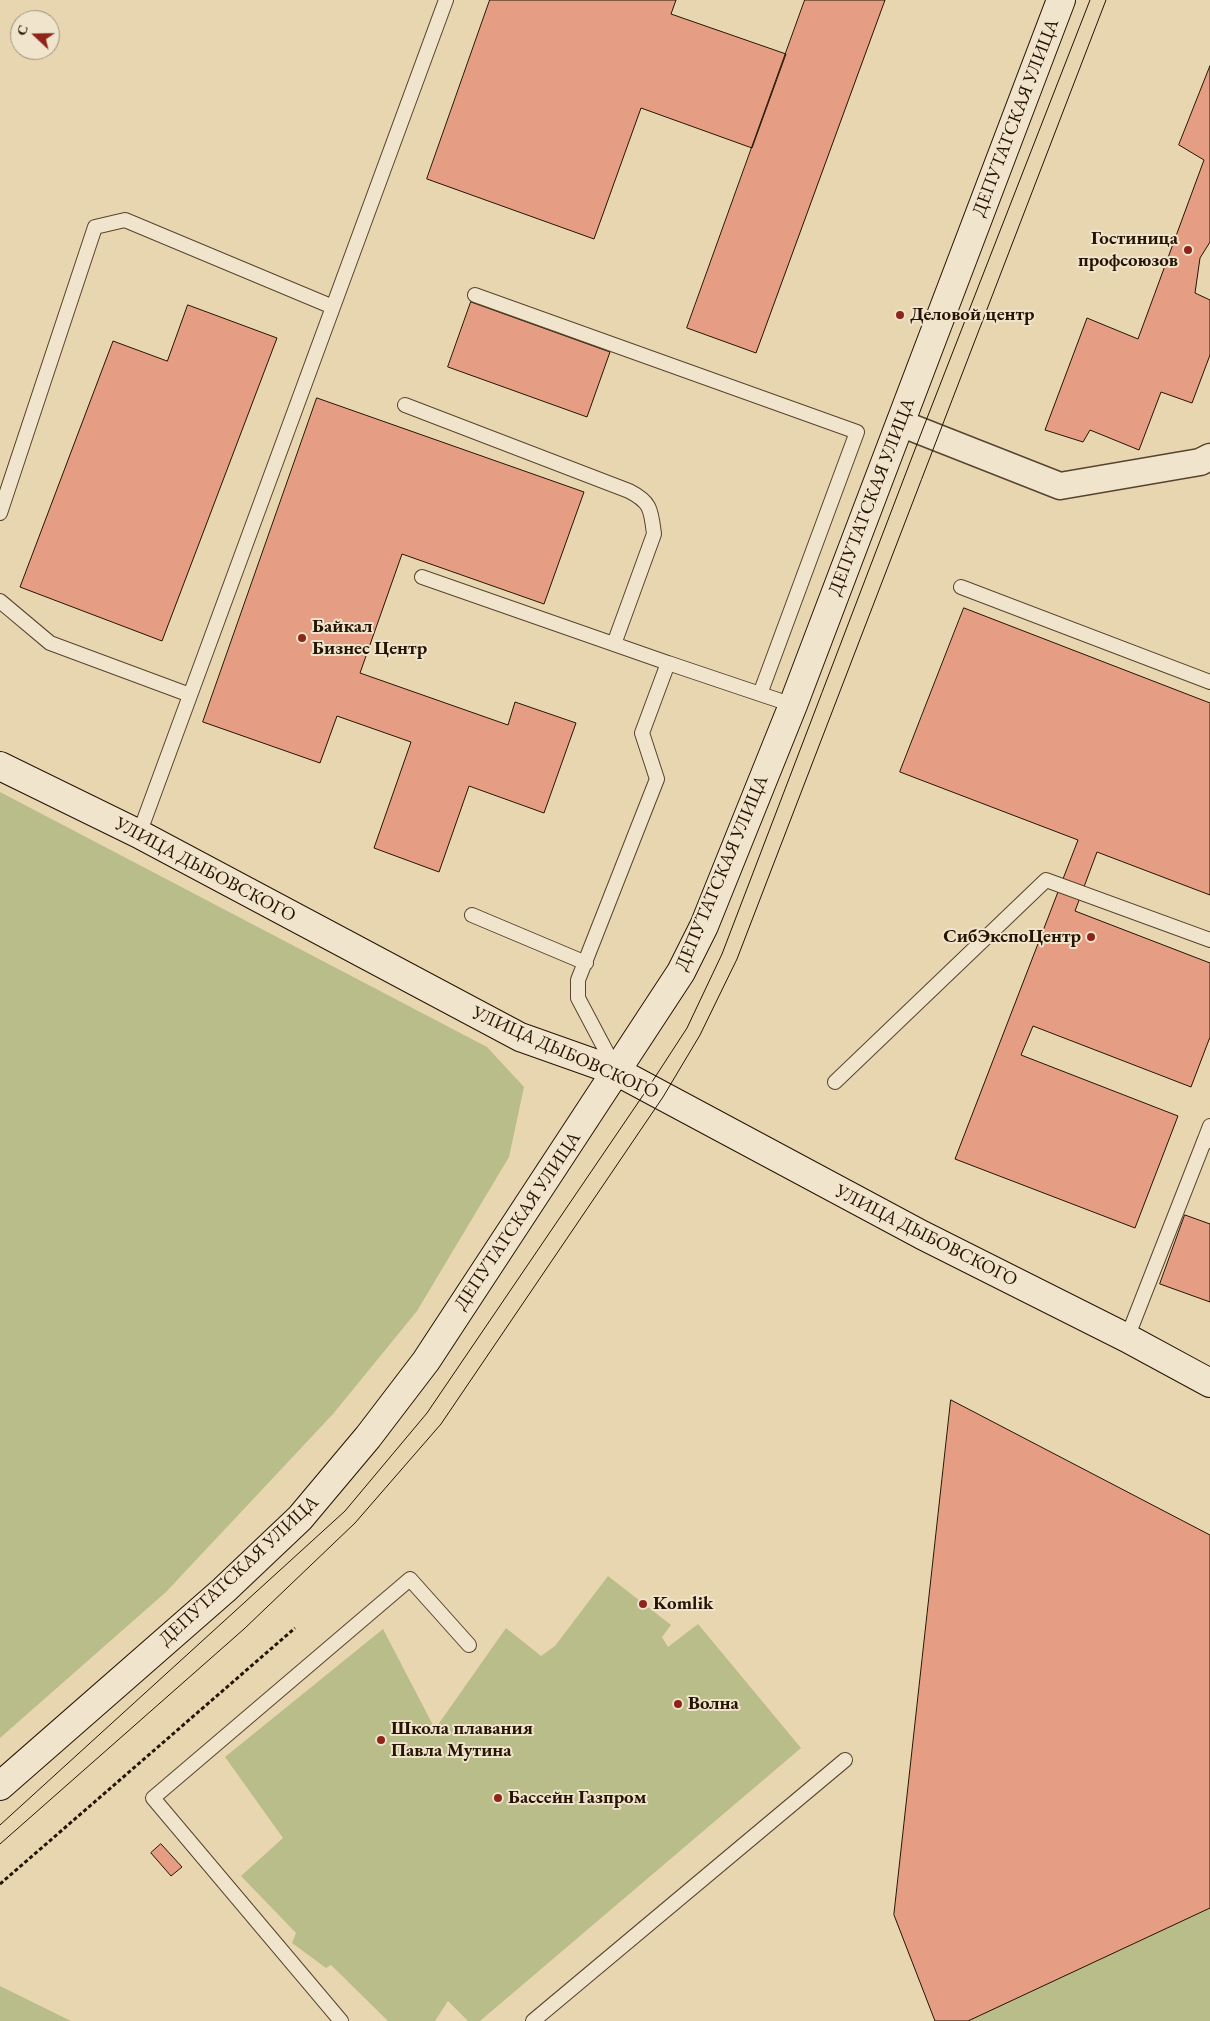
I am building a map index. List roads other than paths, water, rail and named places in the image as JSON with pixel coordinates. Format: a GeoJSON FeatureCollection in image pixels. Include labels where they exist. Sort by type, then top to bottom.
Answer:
{"type":"FeatureCollection","features":[{"type":"Feature","properties":{"kind":"street","name":"ДЕПУТАТСКАЯ УЛИЦА"},"geometry":{"type":"LineString","coordinates":[[0,1786],[224,1590],[300,1518],[368,1437],[426,1361],[681,972],[704,926],[793,705],[1061,0]]}},
{"type":"Feature","properties":{"kind":"street"},"geometry":{"type":"LineString","coordinates":[[900,423],[1060,486],[1200,462],[1210,456]]}},
{"type":"Feature","properties":{"kind":"street","name":"УЛИЦА ДЫБОВСКОГО"},"geometry":{"type":"LineString","coordinates":[[0,766],[139,834],[520,1037],[616,1071],[922,1235],[1127,1338],[1210,1383]]}},
{"type":"Feature","properties":{"kind":"lane"},"geometry":{"type":"LineString","coordinates":[[139,834],[446,0]]}},
{"type":"Feature","properties":{"kind":"lane"},"geometry":{"type":"LineString","coordinates":[[0,513],[95,227],[124,220],[332,307]]}},
{"type":"Feature","properties":{"kind":"lane"},"geometry":{"type":"LineString","coordinates":[[475,295],[857,432],[760,694]]}},
{"type":"Feature","properties":{"kind":"lane"},"geometry":{"type":"LineString","coordinates":[[405,405],[643,498],[652,514],[654,534],[614,644]]}},
{"type":"Feature","properties":{"kind":"lane"},"geometry":{"type":"LineString","coordinates":[[422,576],[793,705]]}},
{"type":"Feature","properties":{"kind":"lane"},"geometry":{"type":"LineString","coordinates":[[961,587],[1210,682]]}},
{"type":"Feature","properties":{"kind":"lane"},"geometry":{"type":"LineString","coordinates":[[0,600],[50,644],[190,695]]}},
{"type":"Feature","properties":{"kind":"lane"},"geometry":{"type":"LineString","coordinates":[[616,1071],[578,998],[578,980],[657,779],[642,733],[668,663]]}},
{"type":"Feature","properties":{"kind":"lane"},"geometry":{"type":"LineString","coordinates":[[835,1082],[1046,880],[1210,940]]}},
{"type":"Feature","properties":{"kind":"lane"},"geometry":{"type":"LineString","coordinates":[[472,915],[586,963]]}},
{"type":"Feature","properties":{"kind":"lane"},"geometry":{"type":"LineString","coordinates":[[1127,1338],[1208,1135]]}},
{"type":"Feature","properties":{"kind":"lane"},"geometry":{"type":"LineString","coordinates":[[341,2021],[152,1798],[410,1579],[469,1645]]}},
{"type":"Feature","properties":{"kind":"lane"},"geometry":{"type":"LineString","coordinates":[[533,2021],[845,1760]]}},
{"type":"Feature","properties":{"kind":"tram line"},"geometry":{"type":"LineString","coordinates":[[0,1825],[345,1511],[427,1413],[687,1028],[722,954],[922,431],[1090,0]]}},
{"type":"Feature","properties":{"kind":"tram line"},"geometry":{"type":"LineString","coordinates":[[0,1844],[244,1629],[355,1523],[441,1424],[663,1097],[700,1035],[737,959],[1106,0]]}},
{"type":"Feature","properties":{"kind":"place","name":"Гостиница профсоюзов"},"geometry":{"type":"Point","coordinates":[1188,250]}},
{"type":"Feature","properties":{"kind":"place","name":"Деловой центр"},"geometry":{"type":"Point","coordinates":[900,315]}},
{"type":"Feature","properties":{"kind":"place","name":"Байкал Бизнес Центр"},"geometry":{"type":"Point","coordinates":[302,638]}},
{"type":"Feature","properties":{"kind":"place","name":"СибЭкспоЦентр"},"geometry":{"type":"Point","coordinates":[1091,937]}},
{"type":"Feature","properties":{"kind":"place","name":"Komlik"},"geometry":{"type":"Point","coordinates":[643,1604]}},
{"type":"Feature","properties":{"kind":"place","name":"Волна"},"geometry":{"type":"Point","coordinates":[678,1704]}},
{"type":"Feature","properties":{"kind":"place","name":"Школа плавания Павла Мутина"},"geometry":{"type":"Point","coordinates":[381,1740]}},
{"type":"Feature","properties":{"kind":"place","name":"Бассейн Газпром"},"geometry":{"type":"Point","coordinates":[498,1798]}}]}
